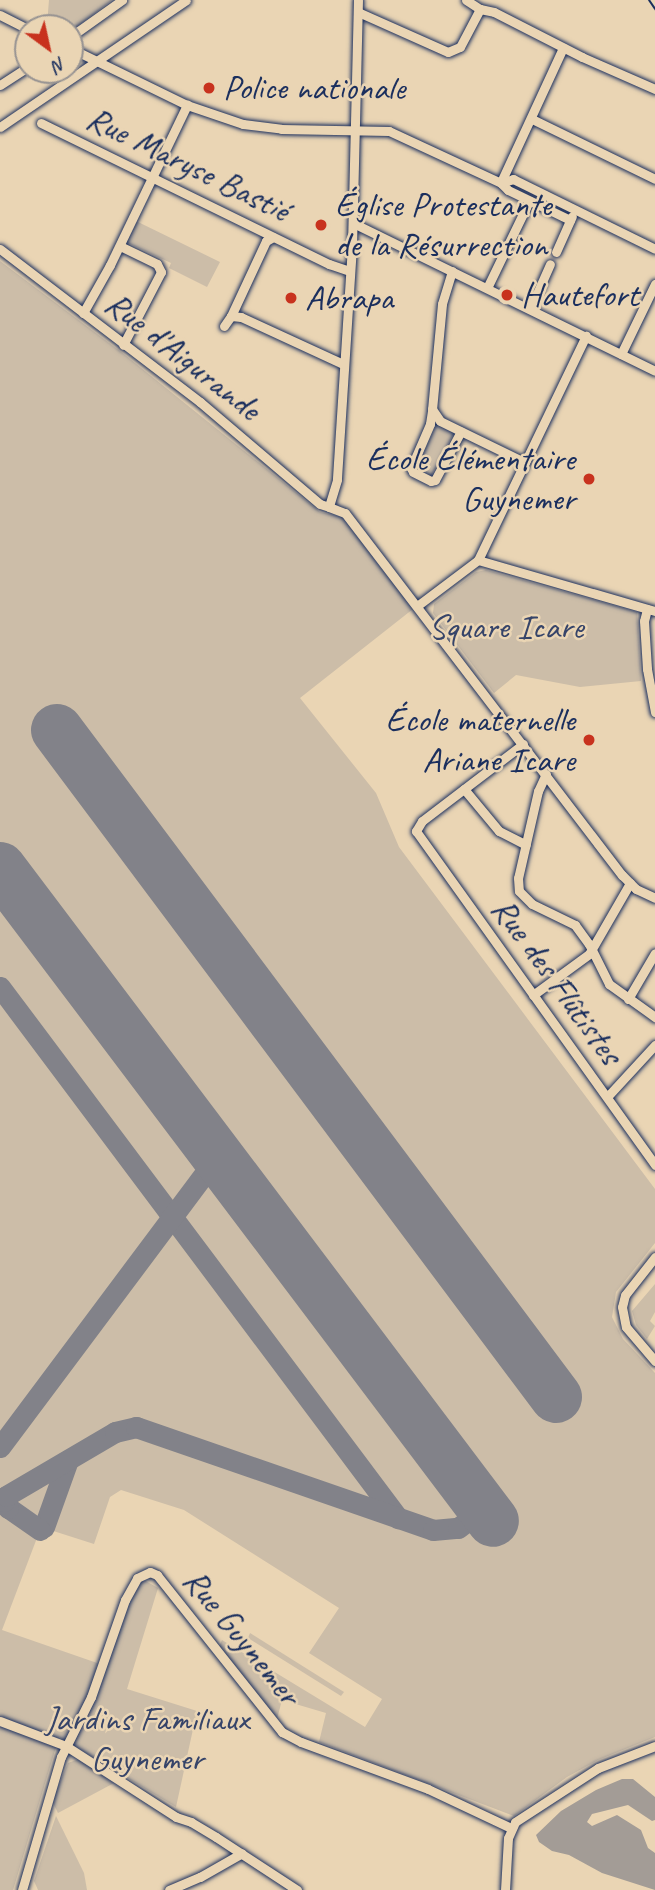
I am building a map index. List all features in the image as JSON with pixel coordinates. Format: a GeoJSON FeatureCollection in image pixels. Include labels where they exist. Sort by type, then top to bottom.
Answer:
{"type":"FeatureCollection","features":[{"type":"Feature","properties":{"kind":"street"},"geometry":{"type":"LineString","coordinates":[[84,27],[122,0]]}},
{"type":"Feature","properties":{"kind":"street"},"geometry":{"type":"LineString","coordinates":[[0,127],[187,0]]}},
{"type":"Feature","properties":{"kind":"street"},"geometry":{"type":"LineString","coordinates":[[329,508],[337,480],[353,223],[358,0]]}},
{"type":"Feature","properties":{"kind":"street"},"geometry":{"type":"LineString","coordinates":[[466,0],[480,9],[494,12],[563,48],[655,89]]}},
{"type":"Feature","properties":{"kind":"street"},"geometry":{"type":"LineString","coordinates":[[494,12],[500,0]]}},
{"type":"Feature","properties":{"kind":"street"},"geometry":{"type":"LineString","coordinates":[[358,12],[448,52],[460,47],[480,9]]}},
{"type":"Feature","properties":{"kind":"street"},"geometry":{"type":"LineString","coordinates":[[501,183],[563,48]]}},
{"type":"Feature","properties":{"kind":"street"},"geometry":{"type":"LineString","coordinates":[[84,54],[187,105],[251,126],[389,131],[501,183],[504,188],[570,220]]}},
{"type":"Feature","properties":{"kind":"street"},"geometry":{"type":"LineString","coordinates":[[83,313],[120,246],[187,105]]}},
{"type":"Feature","properties":{"kind":"street"},"geometry":{"type":"LineString","coordinates":[[532,119],[655,179]]}},
{"type":"Feature","properties":{"kind":"street","name":"Rue Maryse Bastié"},"geometry":{"type":"LineString","coordinates":[[41,123],[273,237],[349,271]]}},
{"type":"Feature","properties":{"kind":"street"},"geometry":{"type":"LineString","coordinates":[[501,183],[513,179],[655,249]]}},
{"type":"Feature","properties":{"kind":"street"},"geometry":{"type":"LineString","coordinates":[[487,288],[529,201]]}},
{"type":"Feature","properties":{"kind":"street"},"geometry":{"type":"LineString","coordinates":[[555,252],[570,220],[580,213]]}},
{"type":"Feature","properties":{"kind":"street"},"geometry":{"type":"LineString","coordinates":[[353,223],[655,371]]}},
{"type":"Feature","properties":{"kind":"street"},"geometry":{"type":"LineString","coordinates":[[223,326],[231,316],[266,241],[273,237]]}},
{"type":"Feature","properties":{"kind":"street"},"geometry":{"type":"LineString","coordinates":[[120,246],[157,264],[160,272],[123,345]]}},
{"type":"Feature","properties":{"kind":"street","name":"Rue d'Aigurande"},"geometry":{"type":"LineString","coordinates":[[0,250],[200,402],[320,504],[345,513],[630,883]]}},
{"type":"Feature","properties":{"kind":"street"},"geometry":{"type":"LineString","coordinates":[[530,309],[550,264]]}},
{"type":"Feature","properties":{"kind":"street"},"geometry":{"type":"LineString","coordinates":[[452,271],[442,304],[430,424],[411,468],[413,472],[431,481],[435,480],[461,431]]}},
{"type":"Feature","properties":{"kind":"street"},"geometry":{"type":"LineString","coordinates":[[621,354],[655,285]]}},
{"type":"Feature","properties":{"kind":"street"},"geometry":{"type":"LineString","coordinates":[[231,316],[241,317],[343,364]]}},
{"type":"Feature","properties":{"kind":"street"},"geometry":{"type":"LineString","coordinates":[[417,606],[478,560],[586,336]]}},
{"type":"Feature","properties":{"kind":"street"},"geometry":{"type":"LineString","coordinates":[[432,409],[440,421],[524,462]]}},
{"type":"Feature","properties":{"kind":"street"},"geometry":{"type":"LineString","coordinates":[[478,560],[651,610],[643,621],[647,669],[655,712]]}},
{"type":"Feature","properties":{"kind":"street"},"geometry":{"type":"LineString","coordinates":[[647,669],[655,685]]}},
{"type":"Feature","properties":{"kind":"street"},"geometry":{"type":"LineString","coordinates":[[523,744],[464,789],[499,831],[526,845]]}},
{"type":"Feature","properties":{"kind":"street"},"geometry":{"type":"LineString","coordinates":[[546,774],[538,791],[518,878],[522,895],[532,904],[571,923],[592,950],[605,980],[655,1017]]}},
{"type":"Feature","properties":{"kind":"street","name":"Rue des Flûtistes"},"geometry":{"type":"LineString","coordinates":[[464,789],[416,829],[607,1097],[651,1151],[655,1165]]}},
{"type":"Feature","properties":{"kind":"street"},"geometry":{"type":"LineString","coordinates":[[533,995],[567,972],[592,950],[630,883],[655,898]]}},
{"type":"Feature","properties":{"kind":"street"},"geometry":{"type":"LineString","coordinates":[[628,999],[655,953]]}},
{"type":"Feature","properties":{"kind":"street"},"geometry":{"type":"LineString","coordinates":[[607,1097],[655,1045]]}},
{"type":"Feature","properties":{"kind":"street"},"geometry":{"type":"LineString","coordinates":[[655,1257],[625,1295],[622,1307],[626,1327],[655,1361]]}},
{"type":"Feature","properties":{"kind":"street","name":"Rue Guynemer"},"geometry":{"type":"LineString","coordinates":[[22,1890],[66,1746],[91,1698],[125,1600],[137,1578],[146,1573],[157,1575],[282,1732],[301,1742],[428,1789],[511,1828]]}},
{"type":"Feature","properties":{"kind":"street"},"geometry":{"type":"LineString","coordinates":[[0,1721],[66,1746],[176,1817],[191,1822],[242,1853],[297,1890]]}},
{"type":"Feature","properties":{"kind":"street"},"geometry":{"type":"LineString","coordinates":[[505,1890],[511,1828],[534,1808],[598,1768],[655,1746]]}},
{"type":"Feature","properties":{"kind":"street"},"geometry":{"type":"LineString","coordinates":[[169,1890],[200,1877],[242,1853]]}},
{"type":"Feature","properties":{"kind":"green space"},"geometry":{"type":"Polygon","coordinates":[[[49,0],[112,0],[84,21],[84,14],[48,14],[49,0]]]}},
{"type":"Feature","properties":{"kind":"green space"},"geometry":{"type":"Polygon","coordinates":[[[136,221],[220,262],[207,287],[169,268],[171,263],[126,242],[136,221]]]}},
{"type":"Feature","properties":{"kind":"green space","name":"Jardins Familiaux Guynemer"},"geometry":{"type":"Polygon","coordinates":[[[0,261],[125,355],[320,512],[346,518],[413,609],[300,698],[376,793],[399,847],[655,1189],[655,1243],[616,1292],[612,1317],[623,1339],[655,1373],[655,1737],[598,1760],[567,1777],[514,1816],[319,1742],[326,1713],[282,1700],[277,1719],[238,1673],[215,1656],[222,1640],[365,1727],[382,1699],[309,1653],[339,1608],[184,1510],[121,1490],[110,1497],[94,1544],[44,1528],[40,1530],[2,1630],[100,1664],[135,1575],[158,1588],[127,1689],[197,1711],[176,1807],[59,1737],[13,1890],[0,1890],[0,261]]]}},
{"type":"Feature","properties":{"kind":"green space"},"geometry":{"type":"Polygon","coordinates":[[[437,423],[454,433],[431,476],[417,468],[437,423]]]}},
{"type":"Feature","properties":{"kind":"green space","name":"Square Icare"},"geometry":{"type":"Polygon","coordinates":[[[486,570],[637,612],[641,681],[580,687],[516,675],[494,693],[433,613],[434,604],[476,572],[486,570]]]}},
{"type":"Feature","properties":{"kind":"green space"},"geometry":{"type":"Polygon","coordinates":[[[655,1284],[655,1312],[650,1321],[655,1326],[647,1339],[636,1325],[632,1311],[655,1284]]]}},
{"type":"Feature","properties":{"kind":"green space"},"geometry":{"type":"Polygon","coordinates":[[[250,1633],[344,1692],[341,1696],[248,1638],[250,1633]]]}},
{"type":"Feature","properties":{"kind":"green space"},"geometry":{"type":"Polygon","coordinates":[[[79,1759],[114,1783],[58,1813],[52,1801],[68,1763],[79,1759]]]}},
{"type":"Feature","properties":{"kind":"green space"},"geometry":{"type":"Polygon","coordinates":[[[56,1816],[84,1873],[87,1890],[38,1890],[34,1881],[56,1816]]]}},
{"type":"Feature","properties":{"kind":"shaded area"},"geometry":{"type":"Polygon","coordinates":[[[622,1779],[633,1779],[655,1797],[655,1820],[652,1821],[628,1805],[592,1814],[587,1822],[592,1826],[617,1815],[641,1830],[648,1848],[655,1853],[655,1890],[602,1873],[569,1855],[552,1851],[539,1842],[536,1835],[561,1811],[596,1790],[622,1779]]]}},
{"type":"Feature","properties":{"kind":"taxiway"},"geometry":{"type":"LineString","coordinates":[[0,987],[398,1518]]}},
{"type":"Feature","properties":{"kind":"taxiway"},"geometry":{"type":"LineString","coordinates":[[0,1447],[218,1156]]}},
{"type":"Feature","properties":{"kind":"taxiway"},"geometry":{"type":"LineString","coordinates":[[40,1530],[8,1508],[4,1501],[6,1496],[115,1432],[136,1427],[433,1530],[458,1528],[483,1509]]}},
{"type":"Feature","properties":{"kind":"taxiway"},"geometry":{"type":"LineString","coordinates":[[44,1527],[68,1460]]}},
{"type":"Feature","properties":{"kind":"runway"},"geometry":{"type":"LineString","coordinates":[[57,730],[556,1397]]}},
{"type":"Feature","properties":{"kind":"runway"},"geometry":{"type":"LineString","coordinates":[[0,868],[493,1521]]}},
{"type":"Feature","properties":{"kind":"tram line"},"geometry":{"type":"LineString","coordinates":[[649,0],[655,9]]}},
{"type":"Feature","properties":{"kind":"place","name":"Police nationale"},"geometry":{"type":"Point","coordinates":[209,88]}},
{"type":"Feature","properties":{"kind":"place","name":"Église Protestante de la Résurrection"},"geometry":{"type":"Point","coordinates":[321,225]}},
{"type":"Feature","properties":{"kind":"place","name":"Hautefort"},"geometry":{"type":"Point","coordinates":[507,295]}},
{"type":"Feature","properties":{"kind":"place","name":"Abrapa"},"geometry":{"type":"Point","coordinates":[291,298]}},
{"type":"Feature","properties":{"kind":"place","name":"École Élémentaire Guynemer"},"geometry":{"type":"Point","coordinates":[589,479]}},
{"type":"Feature","properties":{"kind":"place","name":"École maternelle Ariane Icare"},"geometry":{"type":"Point","coordinates":[589,740]}}]}
